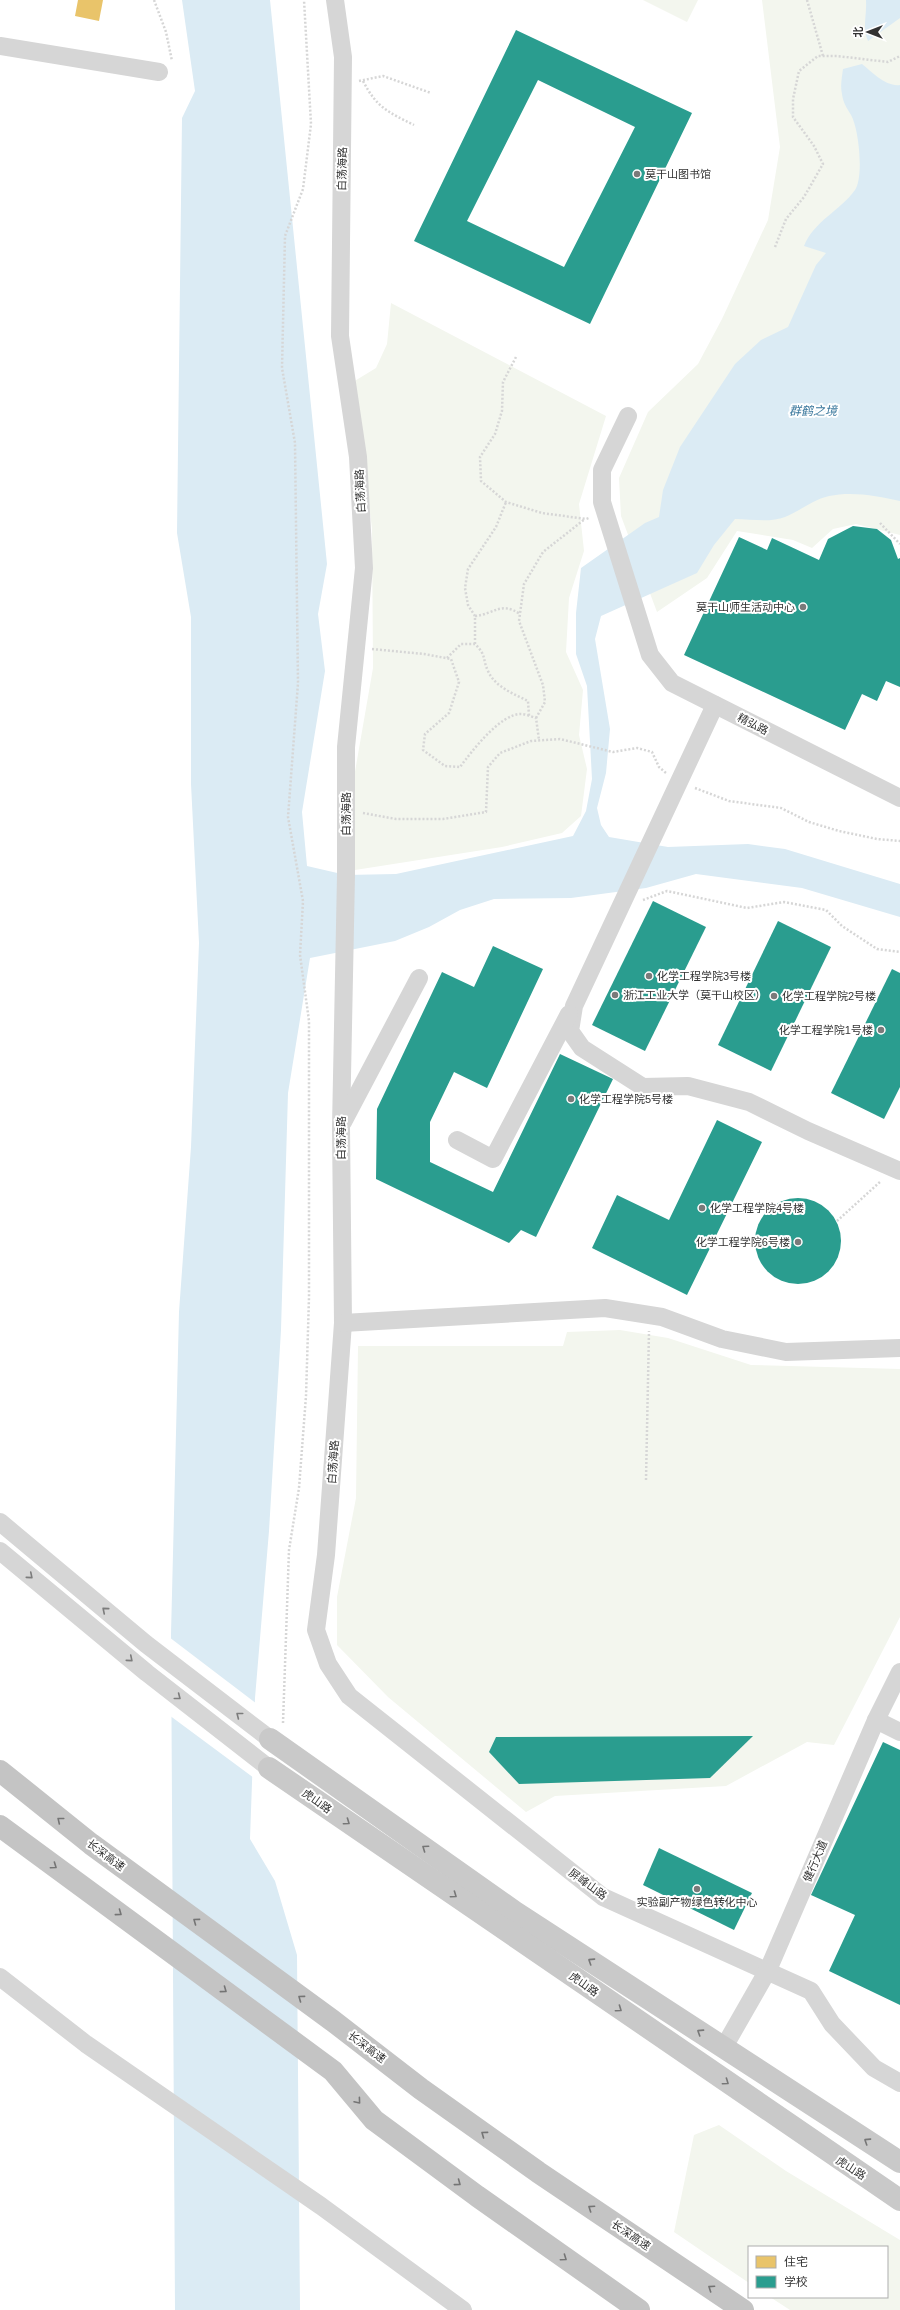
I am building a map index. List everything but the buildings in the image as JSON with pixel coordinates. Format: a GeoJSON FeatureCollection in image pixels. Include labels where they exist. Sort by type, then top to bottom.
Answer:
{"type":"FeatureCollection","features":[{"type":"Feature","properties":{"kind":"highway","name":"长深高速"},"geometry":{"type":"LineString","coordinates":[[0,1771],[91,1844],[333,2021],[421,2089],[538,2172],[743,2310]]}},
{"type":"Feature","properties":{"kind":"highway"},"geometry":{"type":"LineString","coordinates":[[0,1826],[333,2071],[374,2120],[477,2196],[639,2310]]}},
{"type":"Feature","properties":{"kind":"main road","name":"虎山路"},"geometry":{"type":"LineString","coordinates":[[277,1731],[515,1912],[900,2162]]}},
{"type":"Feature","properties":{"kind":"main road","name":"虎山路"},"geometry":{"type":"LineString","coordinates":[[269,1768],[900,2200]]}},
{"type":"Feature","properties":{"kind":"street","name":"白荡海路"},"geometry":{"type":"LineString","coordinates":[[316,1630],[326,1555],[343,1323],[340,1127],[346,746],[364,568],[358,457],[340,336],[343,56],[336,0]]}},
{"type":"Feature","properties":{"kind":"street"},"geometry":{"type":"LineString","coordinates":[[0,46],[159,72]]}},
{"type":"Feature","properties":{"kind":"street","name":"精弘路"},"geometry":{"type":"LineString","coordinates":[[628,416],[602,470],[602,502],[650,655],[672,683],[900,798]]}},
{"type":"Feature","properties":{"kind":"street"},"geometry":{"type":"LineString","coordinates":[[457,1140],[493,1159],[574,1006],[715,705]]}},
{"type":"Feature","properties":{"kind":"street"},"geometry":{"type":"LineString","coordinates":[[340,1127],[419,978]]}},
{"type":"Feature","properties":{"kind":"street"},"geometry":{"type":"LineString","coordinates":[[574,1006],[570,1032],[582,1048],[643,1087],[688,1086],[749,1102],[808,1132],[898,1170]]}},
{"type":"Feature","properties":{"kind":"street"},"geometry":{"type":"LineString","coordinates":[[343,1323],[605,1308],[662,1317],[722,1339],[786,1352],[900,1348]]}},
{"type":"Feature","properties":{"kind":"street"},"geometry":{"type":"LineString","coordinates":[[0,1522],[146,1644],[277,1731]]}},
{"type":"Feature","properties":{"kind":"street"},"geometry":{"type":"LineString","coordinates":[[0,1551],[147,1673],[269,1768]]}},
{"type":"Feature","properties":{"kind":"street","name":"屏峰山路"},"geometry":{"type":"LineString","coordinates":[[316,1630],[328,1664],[349,1696],[603,1897],[768,1970],[811,1991],[832,2024],[874,2068],[900,2083]]}},
{"type":"Feature","properties":{"kind":"street","name":"健行大道"},"geometry":{"type":"LineString","coordinates":[[724,2048],[768,1970],[876,1720],[900,1672]]}},
{"type":"Feature","properties":{"kind":"street"},"geometry":{"type":"LineString","coordinates":[[876,1720],[900,1732]]}},
{"type":"Feature","properties":{"kind":"street"},"geometry":{"type":"LineString","coordinates":[[0,1977],[86,2044],[321,2206],[463,2310]]}},
{"type":"Feature","properties":{"kind":"path"},"geometry":{"type":"LineString","coordinates":[[154,0],[166,32],[174,69],[159,72]]}},
{"type":"Feature","properties":{"kind":"path"},"geometry":{"type":"LineString","coordinates":[[277,1731],[290,1550],[299,1488],[306,1396],[309,1281],[309,1021],[300,955],[303,901],[288,817],[298,683],[295,443],[282,368],[285,236],[303,189],[311,124],[304,0]]}},
{"type":"Feature","properties":{"kind":"path"},"geometry":{"type":"LineString","coordinates":[[807,0],[824,56]]}},
{"type":"Feature","properties":{"kind":"path"},"geometry":{"type":"LineString","coordinates":[[776,247],[786,219],[804,197],[823,164],[814,146],[793,117],[793,99],[799,71],[818,56],[888,62],[900,56]]}},
{"type":"Feature","properties":{"kind":"path"},"geometry":{"type":"LineString","coordinates":[[343,84],[383,76],[431,93]]}},
{"type":"Feature","properties":{"kind":"path"},"geometry":{"type":"LineString","coordinates":[[363,81],[372,98],[388,113],[414,125]]}},
{"type":"Feature","properties":{"kind":"path"},"geometry":{"type":"LineString","coordinates":[[516,358],[503,382],[502,411],[495,434],[480,457],[481,481],[506,502],[542,513],[586,519]]}},
{"type":"Feature","properties":{"kind":"path"},"geometry":{"type":"LineString","coordinates":[[506,502],[496,527],[468,569],[465,588],[468,605],[475,616],[475,644],[484,653],[488,672],[501,687],[528,701],[529,716]]}},
{"type":"Feature","properties":{"kind":"path"},"geometry":{"type":"LineString","coordinates":[[539,740],[536,718],[545,702],[543,685],[519,621],[524,584],[543,552],[586,519],[604,511]]}},
{"type":"Feature","properties":{"kind":"path"},"geometry":{"type":"LineString","coordinates":[[880,524],[900,544]]}},
{"type":"Feature","properties":{"kind":"path"},"geometry":{"type":"LineString","coordinates":[[475,616],[484,615],[496,608],[511,608],[520,614]]}},
{"type":"Feature","properties":{"kind":"path"},"geometry":{"type":"LineString","coordinates":[[447,658],[461,644],[475,644]]}},
{"type":"Feature","properties":{"kind":"path"},"geometry":{"type":"LineString","coordinates":[[357,648],[424,654],[451,659],[459,682],[449,713],[425,734],[423,750],[445,766],[460,767],[474,748],[503,720],[521,714],[536,718]]}},
{"type":"Feature","properties":{"kind":"path"},"geometry":{"type":"LineString","coordinates":[[346,814],[365,813],[396,819],[443,819],[486,812],[488,767],[500,753],[531,741],[560,739],[613,752],[637,748],[652,752],[659,767],[679,782],[729,801],[780,808],[809,822],[839,831],[877,839],[900,841]]}},
{"type":"Feature","properties":{"kind":"path"},"geometry":{"type":"LineString","coordinates":[[620,908],[667,891],[748,908],[784,902],[826,910],[842,926],[877,949],[900,952]]}},
{"type":"Feature","properties":{"kind":"path"},"geometry":{"type":"LineString","coordinates":[[837,1221],[898,1170]]}},
{"type":"Feature","properties":{"kind":"path"},"geometry":{"type":"LineString","coordinates":[[646,1480],[649,1315]]}},
{"type":"Feature","properties":{"kind":"shaded area"},"geometry":{"type":"Polygon","coordinates":[[[643,0],[698,0],[687,22],[643,0]]]}},
{"type":"Feature","properties":{"kind":"shaded area"},"geometry":{"type":"Polygon","coordinates":[[[762,0],[900,0],[900,535],[856,524],[833,529],[812,548],[793,540],[737,531],[707,578],[657,612],[621,516],[619,478],[648,412],[698,364],[722,319],[768,220],[780,147],[762,0]]]}},
{"type":"Feature","properties":{"kind":"shaded area"},"geometry":{"type":"Polygon","coordinates":[[[391,303],[606,416],[579,504],[584,551],[569,598],[566,652],[583,690],[579,735],[587,769],[581,816],[562,833],[502,847],[355,870],[352,789],[373,668],[372,528],[353,382],[376,368],[387,344],[391,303]]]}},
{"type":"Feature","properties":{"kind":"shaded area"},"geometry":{"type":"Polygon","coordinates":[[[620,1330],[668,1338],[751,1365],[900,1369],[900,1617],[834,1745],[807,1742],[726,1786],[555,1796],[526,1812],[388,1697],[337,1645],[337,1597],[356,1498],[358,1346],[563,1346],[567,1332],[620,1330]]]}},
{"type":"Feature","properties":{"kind":"shaded area"},"geometry":{"type":"Polygon","coordinates":[[[719,2125],[786,2171],[900,2240],[900,2310],[790,2310],[772,2298],[888,2298],[888,2246],[748,2246],[748,2282],[674,2232],[694,2135],[719,2125]]]}},
{"type":"Feature","properties":{"kind":"water","name":"群鹤之境"},"geometry":{"type":"Polygon","coordinates":[[[182,0],[270,0],[327,564],[318,614],[325,671],[302,812],[307,866],[346,875],[396,874],[573,836],[586,811],[592,779],[587,686],[576,654],[576,613],[581,568],[645,523],[659,517],[663,490],[680,447],[735,364],[761,340],[788,327],[816,265],[826,253],[804,246],[808,237],[849,197],[858,184],[860,164],[858,141],[854,122],[845,105],[841,91],[843,69],[862,64],[884,81],[890,84],[900,85],[900,501],[883,497],[847,494],[829,496],[817,500],[790,515],[779,519],[735,519],[714,545],[697,573],[601,616],[595,639],[610,729],[606,773],[597,808],[601,825],[609,837],[668,847],[748,844],[785,849],[900,884],[900,917],[802,888],[696,874],[646,888],[571,898],[494,899],[460,910],[429,927],[395,941],[310,958],[288,1093],[281,1330],[269,1531],[255,1698],[250,1839],[275,1881],[297,1955],[300,2310],[175,2310],[171,1634],[179,1312],[191,1147],[199,943],[191,784],[191,617],[177,533],[182,118],[195,91],[182,0]]]}},
{"type":"Feature","properties":{"kind":"water"},"geometry":{"type":"Polygon","coordinates":[[[866,0],[900,0],[900,18],[868,41],[865,31],[866,0]]]}},
{"type":"Feature","properties":{"kind":"pier"},"geometry":{"type":"Polygon","coordinates":[[[169,1637],[257,1704],[254,1778],[169,1715],[169,1637]]]}},
{"type":"Feature","properties":{"kind":"place","name":"莫干山图书馆"},"geometry":{"type":"Point","coordinates":[637,174]}},
{"type":"Feature","properties":{"kind":"place","name":"莫干山师生活动中心"},"geometry":{"type":"Point","coordinates":[803,607]}},
{"type":"Feature","properties":{"kind":"place","name":"化学工程学院3号楼"},"geometry":{"type":"Point","coordinates":[649,976]}},
{"type":"Feature","properties":{"kind":"place","name":"浙江工业大学（莫干山校区）"},"geometry":{"type":"Point","coordinates":[615,995]}},
{"type":"Feature","properties":{"kind":"place","name":"化学工程学院2号楼"},"geometry":{"type":"Point","coordinates":[774,996]}},
{"type":"Feature","properties":{"kind":"place","name":"化学工程学院1号楼"},"geometry":{"type":"Point","coordinates":[881,1030]}},
{"type":"Feature","properties":{"kind":"place","name":"化学工程学院5号楼"},"geometry":{"type":"Point","coordinates":[571,1099]}},
{"type":"Feature","properties":{"kind":"place","name":"化学工程学院4号楼"},"geometry":{"type":"Point","coordinates":[702,1208]}},
{"type":"Feature","properties":{"kind":"place","name":"化学工程学院6号楼"},"geometry":{"type":"Point","coordinates":[798,1242]}},
{"type":"Feature","properties":{"kind":"place","name":"实验副产物绿色转化中心"},"geometry":{"type":"Point","coordinates":[697,1889]}}]}
